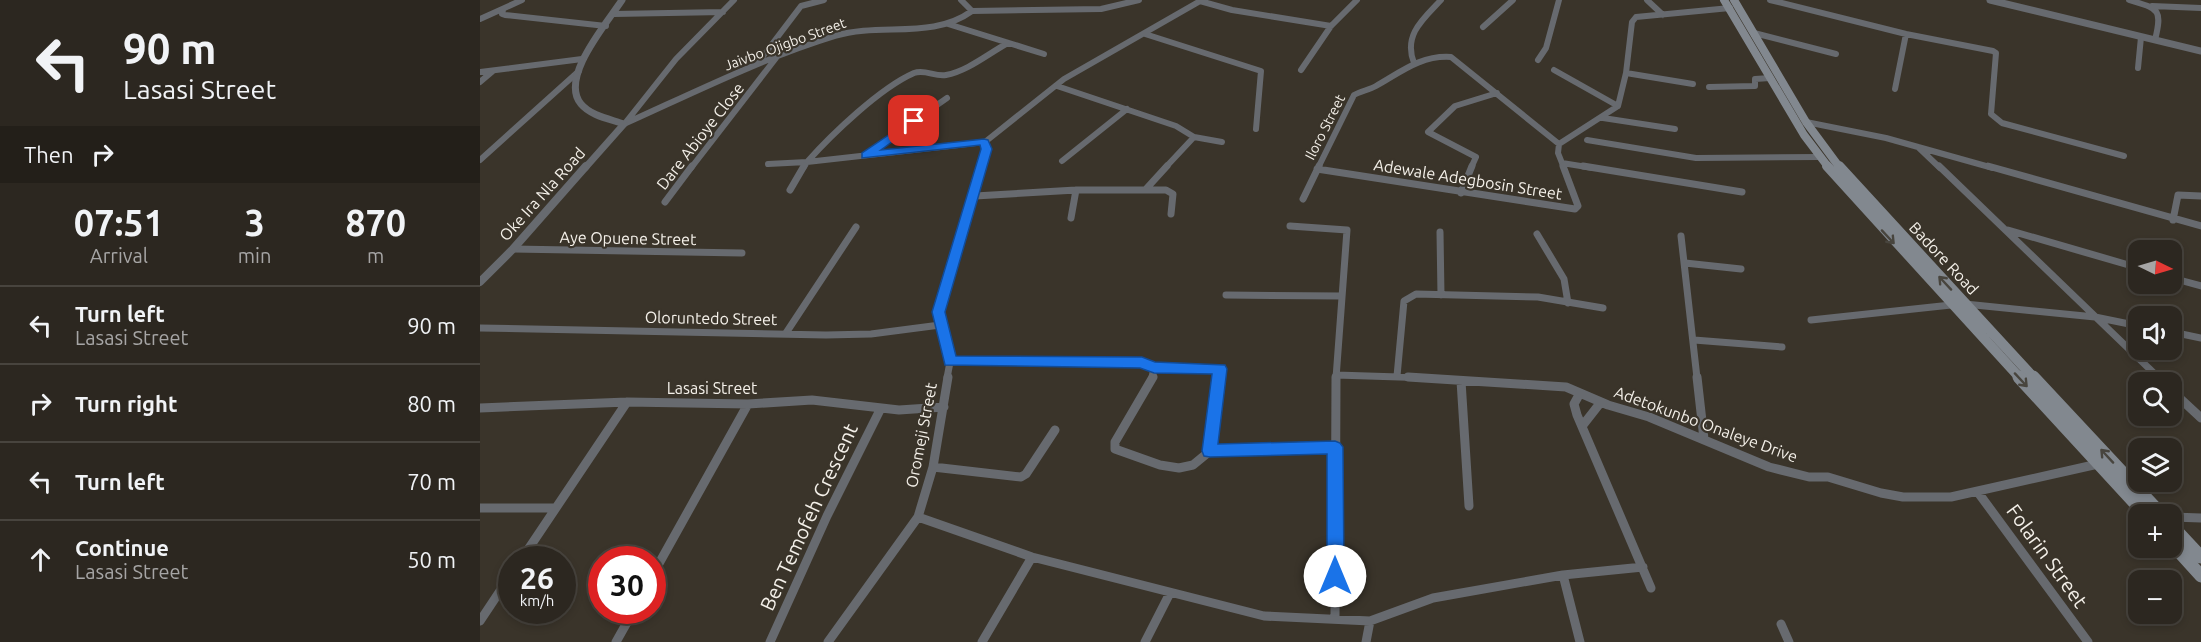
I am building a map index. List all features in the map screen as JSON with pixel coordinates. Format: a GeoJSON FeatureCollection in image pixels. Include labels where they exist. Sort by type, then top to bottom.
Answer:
{"type":"FeatureCollection","features":[{"type":"Feature","properties":{"kind":"main road","name":"Badore Road"},"geometry":{"type":"LineString","coordinates":[[1730,3],[1754,33],[1806,122],[1847,178],[2152,504]]}},
{"type":"Feature","properties":{"kind":"main road","name":"Badore Road"},"geometry":{"type":"LineString","coordinates":[[1730,3],[1770,78],[1819,157],[1908,258],[2136,504]]}},
{"type":"Feature","properties":{"kind":"main road"},"geometry":{"type":"LineString","coordinates":[[1908,258],[1920,256]]}},
{"type":"Feature","properties":{"kind":"main road"},"geometry":{"type":"LineString","coordinates":[[2182,537],[2201,557]]}},
{"type":"Feature","properties":{"kind":"main road"},"geometry":{"type":"LineString","coordinates":[[2182,555],[2201,576]]}},
{"type":"Feature","properties":{"kind":"street"},"geometry":{"type":"LineString","coordinates":[[480,19],[522,0]]}},
{"type":"Feature","properties":{"kind":"street"},"geometry":{"type":"LineString","coordinates":[[622,0],[582,59],[575,96],[580,105],[598,115],[624,124],[676,59],[734,0]]}},
{"type":"Feature","properties":{"kind":"street"},"geometry":{"type":"LineString","coordinates":[[757,64],[801,6],[824,0]]}},
{"type":"Feature","properties":{"kind":"street"},"geometry":{"type":"LineString","coordinates":[[961,0],[972,11]]}},
{"type":"Feature","properties":{"kind":"street"},"geometry":{"type":"LineString","coordinates":[[1113,0],[1119,6]]}},
{"type":"Feature","properties":{"kind":"street","name":"Jaivbo Ojigbo Street"},"geometry":{"type":"LineString","coordinates":[[624,124],[757,64],[851,31],[907,29],[948,24],[966,17],[972,11],[1101,9],[1139,0]]}},
{"type":"Feature","properties":{"kind":"street"},"geometry":{"type":"LineString","coordinates":[[768,164],[807,162],[984,142],[1064,79],[1146,34],[1201,0],[1234,11],[1299,19],[1331,26]]}},
{"type":"Feature","properties":{"kind":"street"},"geometry":{"type":"LineString","coordinates":[[1301,69],[1331,26],[1357,0]]}},
{"type":"Feature","properties":{"kind":"street"},"geometry":{"type":"LineString","coordinates":[[1414,63],[1408,53],[1409,37],[1441,0]]}},
{"type":"Feature","properties":{"kind":"street"},"geometry":{"type":"LineString","coordinates":[[1483,27],[1513,0]]}},
{"type":"Feature","properties":{"kind":"street"},"geometry":{"type":"LineString","coordinates":[[1538,60],[1546,48],[1559,0]]}},
{"type":"Feature","properties":{"kind":"street"},"geometry":{"type":"LineString","coordinates":[[1647,0],[1663,15]]}},
{"type":"Feature","properties":{"kind":"street"},"geometry":{"type":"LineString","coordinates":[[1770,0],[1906,34],[1995,53],[1991,114],[2002,123],[2124,156]]}},
{"type":"Feature","properties":{"kind":"street"},"geometry":{"type":"LineString","coordinates":[[1990,0],[2201,51]]}},
{"type":"Feature","properties":{"kind":"street"},"geometry":{"type":"LineString","coordinates":[[2129,0],[2147,6],[2160,15],[2155,40]]}},
{"type":"Feature","properties":{"kind":"street"},"geometry":{"type":"LineString","coordinates":[[1559,144],[1618,106],[1626,74],[1632,22],[1636,17],[1663,15],[1730,3]]}},
{"type":"Feature","properties":{"kind":"street"},"geometry":{"type":"LineString","coordinates":[[2147,6],[2201,8]]}},
{"type":"Feature","properties":{"kind":"street"},"geometry":{"type":"LineString","coordinates":[[503,10],[502,14],[505,15],[606,26]]}},
{"type":"Feature","properties":{"kind":"street"},"geometry":{"type":"LineString","coordinates":[[614,14],[723,12]]}},
{"type":"Feature","properties":{"kind":"street"},"geometry":{"type":"LineString","coordinates":[[948,24],[1044,54]]}},
{"type":"Feature","properties":{"kind":"street"},"geometry":{"type":"LineString","coordinates":[[1754,33],[1836,54]]}},
{"type":"Feature","properties":{"kind":"street"},"geometry":{"type":"LineString","coordinates":[[1146,34],[1262,71],[1256,129]]}},
{"type":"Feature","properties":{"kind":"street"},"geometry":{"type":"LineString","coordinates":[[1895,89],[1906,34]]}},
{"type":"Feature","properties":{"kind":"street"},"geometry":{"type":"LineString","coordinates":[[2138,68],[2142,37]]}},
{"type":"Feature","properties":{"kind":"street"},"geometry":{"type":"LineString","coordinates":[[790,190],[807,162],[882,96],[911,75],[925,71],[937,75],[950,73],[1008,42]]}},
{"type":"Feature","properties":{"kind":"street","name":"Dare Abioye Close"},"geometry":{"type":"LineString","coordinates":[[665,202],[777,57]]}},
{"type":"Feature","properties":{"kind":"street","name":"Iloro Street"},"geometry":{"type":"LineString","coordinates":[[1303,199],[1354,95],[1369,90],[1414,63],[1430,57],[1450,57],[1559,144]]}},
{"type":"Feature","properties":{"kind":"street"},"geometry":{"type":"LineString","coordinates":[[480,72],[582,59]]}},
{"type":"Feature","properties":{"kind":"street"},"geometry":{"type":"LineString","coordinates":[[480,82],[495,70]]}},
{"type":"Feature","properties":{"kind":"street"},"geometry":{"type":"LineString","coordinates":[[1554,70],[1567,75],[1618,106]]}},
{"type":"Feature","properties":{"kind":"street"},"geometry":{"type":"LineString","coordinates":[[480,160],[579,71]]}},
{"type":"Feature","properties":{"kind":"street"},"geometry":{"type":"LineString","coordinates":[[1626,74],[1693,84]]}},
{"type":"Feature","properties":{"kind":"street"},"geometry":{"type":"LineString","coordinates":[[1709,87],[1755,86],[1755,79],[1770,78]]}},
{"type":"Feature","properties":{"kind":"street"},"geometry":{"type":"LineString","coordinates":[[1057,86],[1176,126],[1194,137],[1222,142]]}},
{"type":"Feature","properties":{"kind":"street"},"geometry":{"type":"LineString","coordinates":[[1461,193],[1476,157],[1428,132],[1455,106],[1497,93]]}},
{"type":"Feature","properties":{"kind":"street"},"geometry":{"type":"LineString","coordinates":[[866,155],[947,98]]}},
{"type":"Feature","properties":{"kind":"street"},"geometry":{"type":"LineString","coordinates":[[1062,161],[1127,109]]}},
{"type":"Feature","properties":{"kind":"street"},"geometry":{"type":"LineString","coordinates":[[1602,118],[1675,129]]}},
{"type":"Feature","properties":{"kind":"street"},"geometry":{"type":"LineString","coordinates":[[1806,122],[1917,146],[2173,220],[2201,226]]}},
{"type":"Feature","properties":{"kind":"street","name":"Oke Ira Nla Road"},"geometry":{"type":"LineString","coordinates":[[480,282],[513,249],[624,124]]}},
{"type":"Feature","properties":{"kind":"street"},"geometry":{"type":"LineString","coordinates":[[1146,189],[1194,137]]}},
{"type":"Feature","properties":{"kind":"street"},"geometry":{"type":"LineString","coordinates":[[1587,140],[1696,158],[1819,157]]}},
{"type":"Feature","properties":{"kind":"street","name":"Oromeji Street"},"geometry":{"type":"LineString","coordinates":[[828,642],[918,517],[933,467],[950,362],[938,312],[975,196],[987,149],[984,142]]}},
{"type":"Feature","properties":{"kind":"street","name":"Adewale Adegbosin Street"},"geometry":{"type":"LineString","coordinates":[[1317,169],[1575,209],[1578,206],[1558,153],[1559,144]]}},
{"type":"Feature","properties":{"kind":"street"},"geometry":{"type":"LineString","coordinates":[[1917,146],[2153,372]]}},
{"type":"Feature","properties":{"kind":"street"},"geometry":{"type":"LineString","coordinates":[[1562,163],[1742,192]]}},
{"type":"Feature","properties":{"kind":"street"},"geometry":{"type":"LineString","coordinates":[[1071,218],[1076,190]]}},
{"type":"Feature","properties":{"kind":"street"},"geometry":{"type":"LineString","coordinates":[[975,196],[1076,190],[1166,190],[1173,194],[1171,214]]}},
{"type":"Feature","properties":{"kind":"street"},"geometry":{"type":"LineString","coordinates":[[2173,220],[2178,195],[2201,196]]}},
{"type":"Feature","properties":{"kind":"street"},"geometry":{"type":"LineString","coordinates":[[1290,226],[1347,230],[1336,375],[1335,619]]}},
{"type":"Feature","properties":{"kind":"street"},"geometry":{"type":"LineString","coordinates":[[786,333],[856,227]]}},
{"type":"Feature","properties":{"kind":"street"},"geometry":{"type":"LineString","coordinates":[[2006,229],[2128,265]]}},
{"type":"Feature","properties":{"kind":"street"},"geometry":{"type":"LineString","coordinates":[[1440,232],[1441,295]]}},
{"type":"Feature","properties":{"kind":"street"},"geometry":{"type":"LineString","coordinates":[[1537,234],[1564,279],[1569,303]]}},
{"type":"Feature","properties":{"kind":"street"},"geometry":{"type":"LineString","coordinates":[[1681,236],[1704,439]]}},
{"type":"Feature","properties":{"kind":"street","name":"Aye Opuene Street"},"geometry":{"type":"LineString","coordinates":[[513,249],[742,254]]}},
{"type":"Feature","properties":{"kind":"street"},"geometry":{"type":"LineString","coordinates":[[1685,262],[1741,269]]}},
{"type":"Feature","properties":{"kind":"street"},"geometry":{"type":"LineString","coordinates":[[2182,281],[2201,286]]}},
{"type":"Feature","properties":{"kind":"street"},"geometry":{"type":"LineString","coordinates":[[1397,376],[1404,301],[1416,294],[1538,297],[1603,308]]}},
{"type":"Feature","properties":{"kind":"street"},"geometry":{"type":"LineString","coordinates":[[1226,295],[1342,296]]}},
{"type":"Feature","properties":{"kind":"street"},"geometry":{"type":"LineString","coordinates":[[1964,304],[2095,317],[2128,324]]}},
{"type":"Feature","properties":{"kind":"street"},"geometry":{"type":"LineString","coordinates":[[1811,320],[1951,305]]}},
{"type":"Feature","properties":{"kind":"street","name":"Oloruntedo Street"},"geometry":{"type":"LineString","coordinates":[[480,328],[826,335],[871,333],[940,325]]}},
{"type":"Feature","properties":{"kind":"street"},"geometry":{"type":"LineString","coordinates":[[2182,334],[2201,338]]}},
{"type":"Feature","properties":{"kind":"street"},"geometry":{"type":"LineString","coordinates":[[1694,340],[1782,347]]}},
{"type":"Feature","properties":{"kind":"street"},"geometry":{"type":"LineString","coordinates":[[950,362],[1142,362],[1154,368],[1220,369],[1210,451]]}},
{"type":"Feature","properties":{"kind":"street"},"geometry":{"type":"LineString","coordinates":[[1154,368],[1154,375],[1114,442],[1115,449],[1161,464],[1185,468],[1196,463],[1210,451],[1335,447]]}},
{"type":"Feature","properties":{"kind":"street","name":"Adetokunbo Onaleye Drive"},"geometry":{"type":"LineString","coordinates":[[1336,375],[1397,376],[1566,387],[1601,402],[1649,417],[1769,467],[1809,477],[1828,477],[1881,493],[1903,497],[1951,498],[2098,464]]}},
{"type":"Feature","properties":{"kind":"street"},"geometry":{"type":"LineString","coordinates":[[1461,381],[1469,506]]}},
{"type":"Feature","properties":{"kind":"street"},"geometry":{"type":"LineString","coordinates":[[1580,393],[1574,404],[1577,415],[1651,588]]}},
{"type":"Feature","properties":{"kind":"street","name":"Lasasi Street"},"geometry":{"type":"LineString","coordinates":[[480,408],[627,402],[748,404],[812,400],[904,411],[944,407]]}},
{"type":"Feature","properties":{"kind":"street"},"geometry":{"type":"LineString","coordinates":[[2182,400],[2201,418]]}},
{"type":"Feature","properties":{"kind":"street"},"geometry":{"type":"LineString","coordinates":[[530,546],[627,402]]}},
{"type":"Feature","properties":{"kind":"street"},"geometry":{"type":"LineString","coordinates":[[1583,425],[1601,402]]}},
{"type":"Feature","properties":{"kind":"street"},"geometry":{"type":"LineString","coordinates":[[666,551],[748,404]]}},
{"type":"Feature","properties":{"kind":"street","name":"Ben Temofeh Crescent"},"geometry":{"type":"LineString","coordinates":[[770,642],[827,516],[881,408]]}},
{"type":"Feature","properties":{"kind":"street"},"geometry":{"type":"LineString","coordinates":[[933,467],[1021,477],[1026,474],[1055,430]]}},
{"type":"Feature","properties":{"kind":"street","name":"Folarin Street"},"geometry":{"type":"LineString","coordinates":[[1977,491],[2088,642]]}},
{"type":"Feature","properties":{"kind":"street"},"geometry":{"type":"LineString","coordinates":[[480,508],[555,508]]}},
{"type":"Feature","properties":{"kind":"street"},"geometry":{"type":"LineString","coordinates":[[918,517],[1032,557],[1264,616],[1370,621],[1433,598],[1563,575],[1643,567]]}},
{"type":"Feature","properties":{"kind":"street"},"geometry":{"type":"LineString","coordinates":[[2182,517],[2201,518]]}},
{"type":"Feature","properties":{"kind":"street"},"geometry":{"type":"LineString","coordinates":[[982,642],[1032,557]]}},
{"type":"Feature","properties":{"kind":"street"},"geometry":{"type":"LineString","coordinates":[[1563,575],[1580,642]]}},
{"type":"Feature","properties":{"kind":"street"},"geometry":{"type":"LineString","coordinates":[[1145,642],[1170,593]]}},
{"type":"Feature","properties":{"kind":"street"},"geometry":{"type":"LineString","coordinates":[[480,621],[498,594]]}},
{"type":"Feature","properties":{"kind":"street"},"geometry":{"type":"LineString","coordinates":[[1366,642],[1370,621]]}},
{"type":"Feature","properties":{"kind":"street"},"geometry":{"type":"LineString","coordinates":[[616,642],[626,624]]}},
{"type":"Feature","properties":{"kind":"street"},"geometry":{"type":"LineString","coordinates":[[1781,624],[1789,642]]}},
{"type":"Feature","properties":{"kind":"route"},"geometry":{"type":"LineString","coordinates":[[914,121],[866,155],[972,142],[984,142],[987,149],[975,196],[938,312],[950,362],[1142,362],[1154,368],[1215,367],[1220,369],[1210,451],[1335,447],[1335,576]]}}]}
